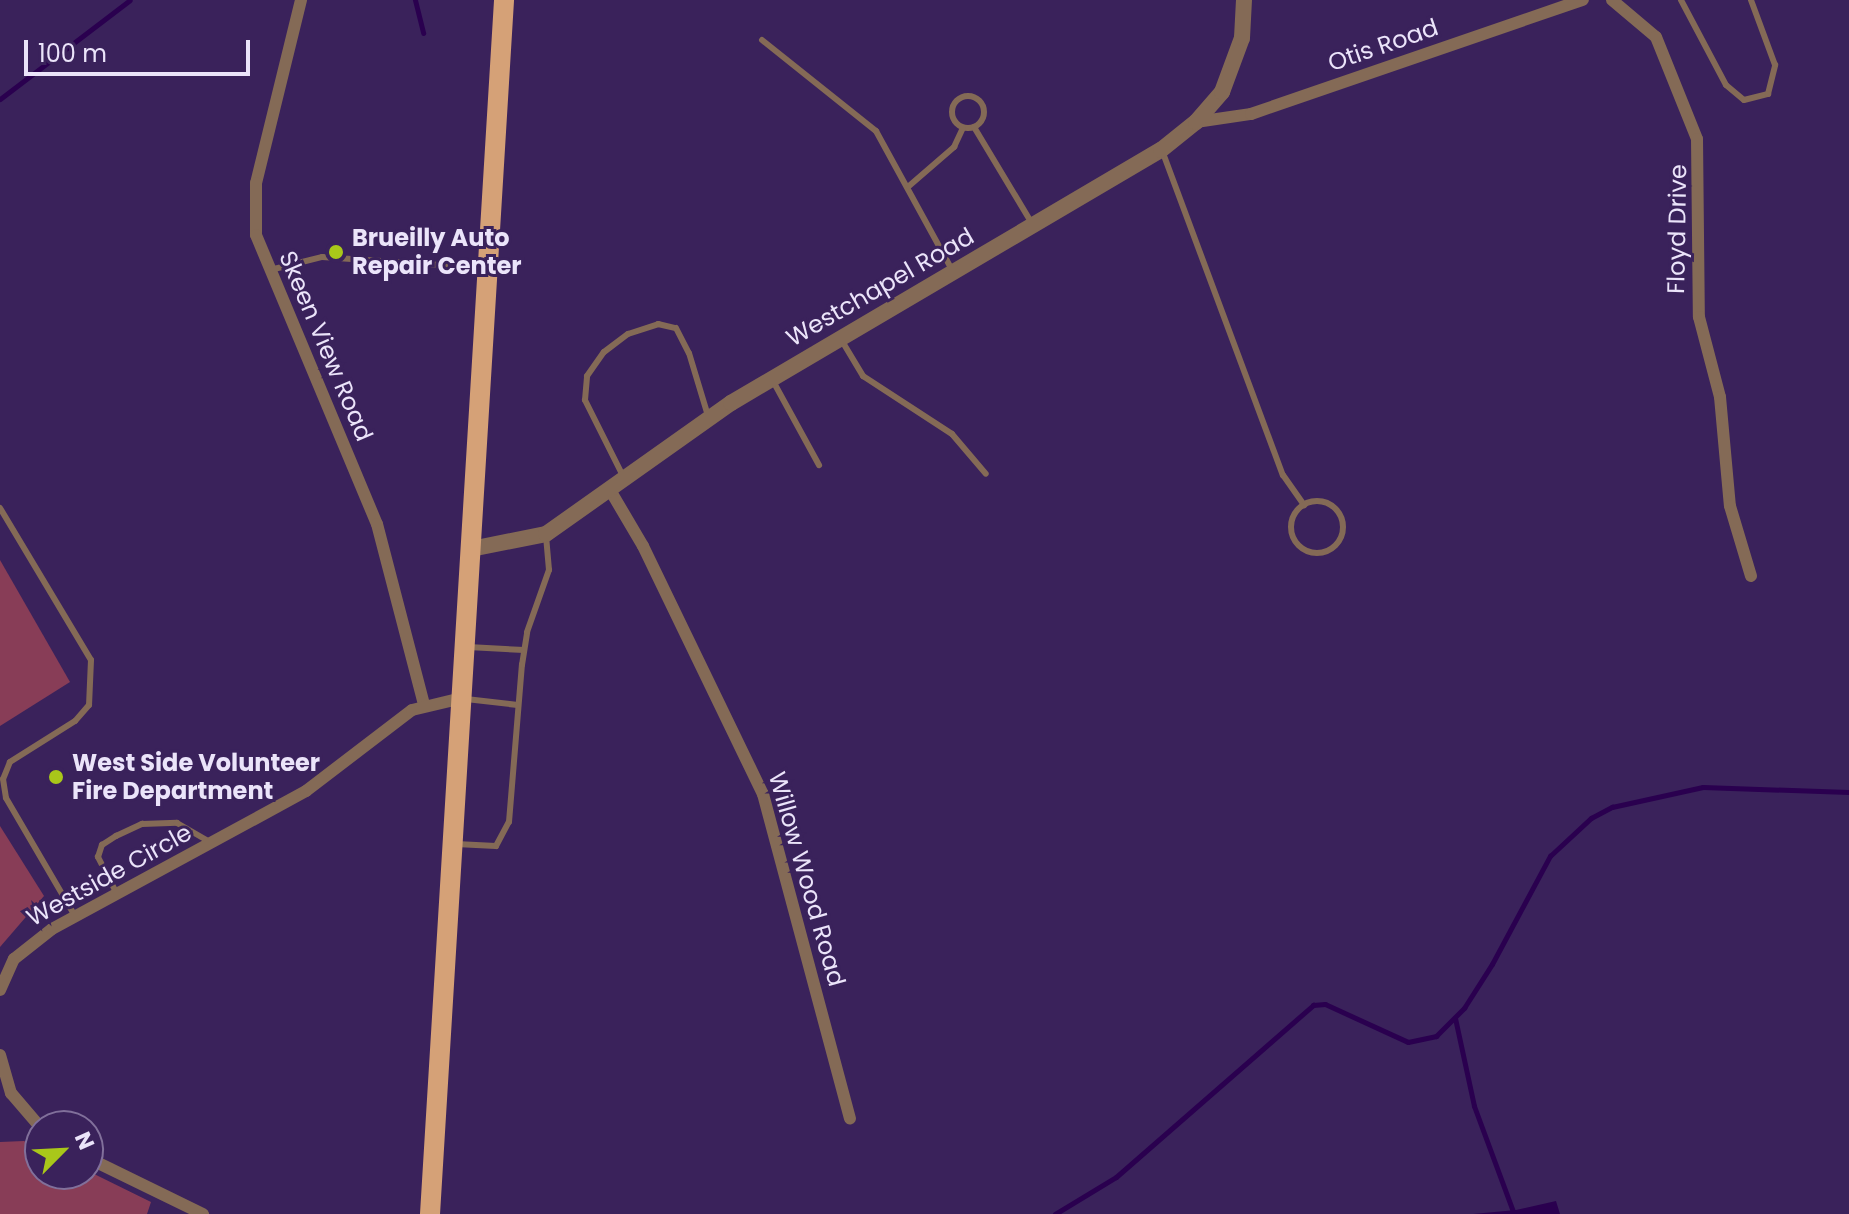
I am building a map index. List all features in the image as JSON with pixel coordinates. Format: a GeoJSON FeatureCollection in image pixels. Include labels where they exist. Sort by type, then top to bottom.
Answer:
{"type":"FeatureCollection","features":[{"type":"Feature","properties":{"kind":"main road"},"geometry":{"type":"LineString","coordinates":[[430,1214],[504,0]]}},
{"type":"Feature","properties":{"kind":"street","name":"Skeen View Road"},"geometry":{"type":"LineString","coordinates":[[301,0],[254,200],[256,235],[377,524],[424,704]]}},
{"type":"Feature","properties":{"kind":"street","name":"Westchapel Road"},"geometry":{"type":"LineString","coordinates":[[471,549],[546,534],[708,418],[771,378],[1161,150],[1196,122],[1230,75],[1242,38],[1244,0]]}},
{"type":"Feature","properties":{"kind":"street","name":"Otis Road"},"geometry":{"type":"LineString","coordinates":[[1196,122],[1251,114],[1583,0]]}},
{"type":"Feature","properties":{"kind":"street","name":"Floyd Drive"},"geometry":{"type":"LineString","coordinates":[[1612,0],[1656,37],[1697,139],[1699,317],[1720,397],[1730,506],[1751,576]]}},
{"type":"Feature","properties":{"kind":"street","name":"Willow Wood Road"},"geometry":{"type":"LineString","coordinates":[[610,490],[643,546],[763,794],[850,1119]]}},
{"type":"Feature","properties":{"kind":"street","name":"Westside Circle"},"geometry":{"type":"LineString","coordinates":[[0,990],[14,959],[75,916],[306,791],[424,704],[462,698]]}},
{"type":"Feature","properties":{"kind":"street"},"geometry":{"type":"LineString","coordinates":[[0,1055],[11,1093],[26,1110]]}},
{"type":"Feature","properties":{"kind":"street"},"geometry":{"type":"LineString","coordinates":[[104,1166],[203,1214]]}},
{"type":"Feature","properties":{"kind":"lane"},"geometry":{"type":"LineString","coordinates":[[1681,0],[1726,85],[1744,100],[1768,94],[1775,65],[1751,0]]}},
{"type":"Feature","properties":{"kind":"lane"},"geometry":{"type":"LineString","coordinates":[[762,40],[855,109],[894,155],[953,272]]}},
{"type":"Feature","properties":{"kind":"lane"},"geometry":{"type":"LineString","coordinates":[[963,128],[951,112],[955,102],[969,96],[984,110],[974,127]]}},
{"type":"Feature","properties":{"kind":"lane"},"geometry":{"type":"LineString","coordinates":[[963,128],[974,127]]}},
{"type":"Feature","properties":{"kind":"lane"},"geometry":{"type":"LineString","coordinates":[[974,127],[1033,225]]}},
{"type":"Feature","properties":{"kind":"lane"},"geometry":{"type":"LineString","coordinates":[[909,186],[954,147],[963,128]]}},
{"type":"Feature","properties":{"kind":"lane"},"geometry":{"type":"LineString","coordinates":[[1161,150],[1277,461],[1304,505]]}},
{"type":"Feature","properties":{"kind":"lane"},"geometry":{"type":"LineString","coordinates":[[270,270],[322,257],[488,268]]}},
{"type":"Feature","properties":{"kind":"lane"},"geometry":{"type":"LineString","coordinates":[[624,479],[585,400],[587,376],[604,352],[628,334],[658,324],[676,328],[689,353],[708,418]]}},
{"type":"Feature","properties":{"kind":"lane"},"geometry":{"type":"LineString","coordinates":[[840,338],[863,376],[952,434],[986,474]]}},
{"type":"Feature","properties":{"kind":"lane"},"geometry":{"type":"LineString","coordinates":[[771,378],[819,465]]}},
{"type":"Feature","properties":{"kind":"lane"},"geometry":{"type":"LineString","coordinates":[[1327,503],[1339,514],[1340,538],[1329,549],[1312,552],[1293,535],[1293,518],[1304,505],[1327,503]]}},
{"type":"Feature","properties":{"kind":"lane"},"geometry":{"type":"LineString","coordinates":[[0,508],[91,660],[89,705],[75,721],[10,762],[3,779],[6,798],[75,916]]}},
{"type":"Feature","properties":{"kind":"lane"},"geometry":{"type":"LineString","coordinates":[[453,844],[496,846],[505,837],[524,650],[549,570],[546,534]]}},
{"type":"Feature","properties":{"kind":"lane"},"geometry":{"type":"LineString","coordinates":[[465,647],[524,650]]}},
{"type":"Feature","properties":{"kind":"lane"},"geometry":{"type":"LineString","coordinates":[[462,698],[518,705]]}},
{"type":"Feature","properties":{"kind":"lane"},"geometry":{"type":"LineString","coordinates":[[117,894],[98,857],[102,845],[116,836],[142,824],[177,823],[200,832],[212,844]]}},
{"type":"Feature","properties":{"kind":"shaded area"},"geometry":{"type":"Polygon","coordinates":[[[0,560],[70,682],[0,726],[0,560]]]}},
{"type":"Feature","properties":{"kind":"shaded area"},"geometry":{"type":"Polygon","coordinates":[[[0,826],[44,896],[0,947],[0,826]]]}},
{"type":"Feature","properties":{"kind":"shaded area"},"geometry":{"type":"Polygon","coordinates":[[[24,1141],[24,1190],[104,1190],[104,1179],[151,1202],[147,1214],[0,1214],[0,1142],[24,1141]]]}},
{"type":"Feature","properties":{"kind":"shaded area"},"geometry":{"type":"Polygon","coordinates":[[[1556,1201],[1560,1214],[1473,1214],[1516,1210],[1556,1201]]]}},
{"type":"Feature","properties":{"kind":"waterway"},"geometry":{"type":"LineString","coordinates":[[0,99],[130,0]]}},
{"type":"Feature","properties":{"kind":"waterway"},"geometry":{"type":"LineString","coordinates":[[415,0],[423,33]]}},
{"type":"Feature","properties":{"kind":"waterway"},"geometry":{"type":"LineString","coordinates":[[1055,1214],[1116,1177],[1313,1005],[1325,1004],[1408,1042],[1436,1036],[1464,1008],[1492,964],[1550,856],[1591,818],[1612,807],[1703,787],[1849,792]]}},
{"type":"Feature","properties":{"kind":"waterway"},"geometry":{"type":"LineString","coordinates":[[1455,1018],[1474,1106],[1514,1214]]}},
{"type":"Feature","properties":{"kind":"place","name":"Brueilly Auto Repair Center"},"geometry":{"type":"Point","coordinates":[336,252]}},
{"type":"Feature","properties":{"kind":"place","name":"West Side Volunteer Fire Department"},"geometry":{"type":"Point","coordinates":[56,777]}}]}
